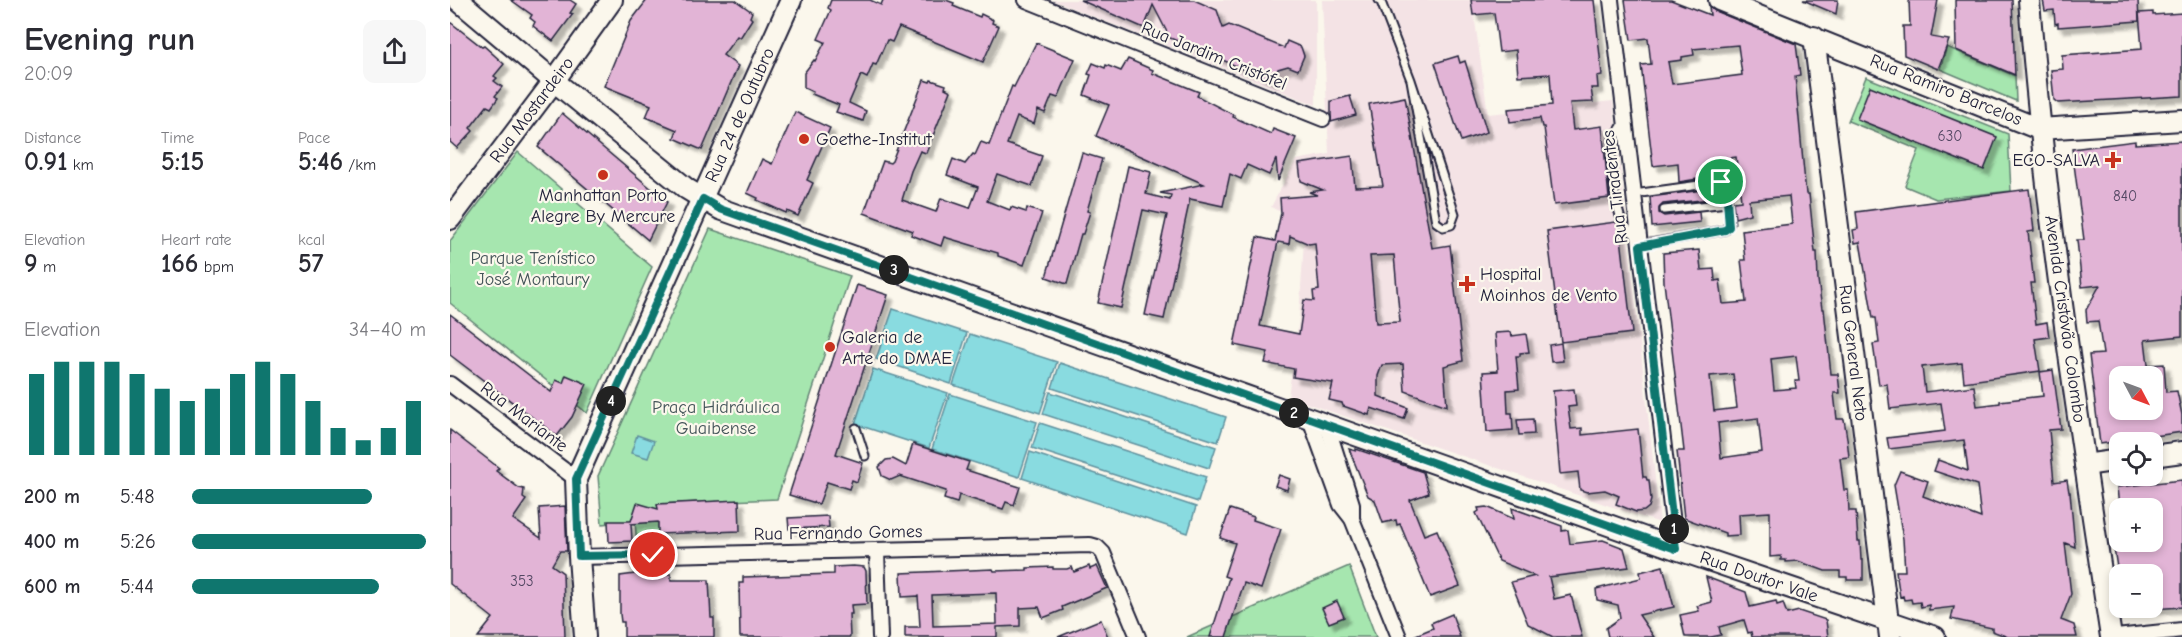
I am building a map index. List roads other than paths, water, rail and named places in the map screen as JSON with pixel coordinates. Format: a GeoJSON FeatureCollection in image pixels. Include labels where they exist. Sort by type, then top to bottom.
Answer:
{"type":"FeatureCollection","features":[{"type":"Feature","properties":{"kind":"street","name":"Rua Doutor Vale"},"geometry":{"type":"LineString","coordinates":[[458,0],[687,189],[720,209],[1676,549],[1888,628],[1935,637]]}},
{"type":"Feature","properties":{"kind":"street","name":"Rua Mostardeiro"},"geometry":{"type":"LineString","coordinates":[[450,219],[612,0]]}},
{"type":"Feature","properties":{"kind":"street","name":"Rua 24 de Outubro"},"geometry":{"type":"LineString","coordinates":[[585,637],[576,479],[791,0]]}},
{"type":"Feature","properties":{"kind":"street","name":"Rua Jardim Cristófel"},"geometry":{"type":"LineString","coordinates":[[1026,0],[1323,119]]}},
{"type":"Feature","properties":{"kind":"street","name":"Rua Tiradentes"},"geometry":{"type":"LineString","coordinates":[[1611,0],[1638,246],[1676,549]]}},
{"type":"Feature","properties":{"kind":"street","name":"Rua Ramiro Barcelos"},"geometry":{"type":"LineString","coordinates":[[1719,0],[2039,129],[2182,120]]}},
{"type":"Feature","properties":{"kind":"street","name":"Avenida Cristóvão Colombo"},"geometry":{"type":"LineString","coordinates":[[2029,0],[2039,129],[2111,637]]}},
{"type":"Feature","properties":{"kind":"street","name":"Rua General Neto"},"geometry":{"type":"LineString","coordinates":[[1814,37],[1888,628]]}},
{"type":"Feature","properties":{"kind":"street"},"geometry":{"type":"LineString","coordinates":[[1818,68],[1835,45]]}},
{"type":"Feature","properties":{"kind":"street"},"geometry":{"type":"LineString","coordinates":[[2008,115],[2021,125],[2043,153]]}},
{"type":"Feature","properties":{"kind":"street","name":"Rua Mariante"},"geometry":{"type":"LineString","coordinates":[[450,384],[576,479]]}},
{"type":"Feature","properties":{"kind":"street"},"geometry":{"type":"LineString","coordinates":[[1319,422],[1352,504],[1352,519],[1399,637]]}},
{"type":"Feature","properties":{"kind":"street"},"geometry":{"type":"LineString","coordinates":[[2163,455],[2182,452]]}},
{"type":"Feature","properties":{"kind":"street"},"geometry":{"type":"LineString","coordinates":[[2085,465],[2109,462]]}},
{"type":"Feature","properties":{"kind":"street","name":"Rua Fernando Gomes"},"geometry":{"type":"LineString","coordinates":[[579,556],[1090,545],[1097,547],[1103,553],[1138,637]]}},
{"type":"Feature","properties":{"kind":"street"},"geometry":{"type":"LineString","coordinates":[[877,551],[880,637]]}},
{"type":"Feature","properties":{"kind":"street"},"geometry":{"type":"LineString","coordinates":[[2116,637],[2182,630]]}},
{"type":"Feature","properties":{"kind":"lane"},"geometry":{"type":"LineString","coordinates":[[1379,0],[1411,80],[1455,214],[1451,225],[1443,228],[1436,222],[1411,80]]}},
{"type":"Feature","properties":{"kind":"lane"},"geometry":{"type":"LineString","coordinates":[[1626,121],[1613,139],[1611,157],[1615,198],[1622,223],[1638,246],[1725,230],[1730,223],[1726,185],[1721,182],[1634,194]]}},
{"type":"Feature","properties":{"kind":"lane"},"geometry":{"type":"LineString","coordinates":[[1664,210],[1727,203]]}},
{"type":"Feature","properties":{"kind":"lane"},"geometry":{"type":"LineString","coordinates":[[856,428],[865,456]]}},
{"type":"Feature","properties":{"kind":"water"},"geometry":{"type":"Polygon","coordinates":[[[893,309],[967,333],[951,384],[876,359],[893,309]]]}},
{"type":"Feature","properties":{"kind":"water"},"geometry":{"type":"Polygon","coordinates":[[[970,334],[1057,362],[1040,413],[953,385],[970,334]]]}},
{"type":"Feature","properties":{"kind":"water"},"geometry":{"type":"Polygon","coordinates":[[[1060,363],[1226,417],[1218,442],[1052,388],[1060,363]]]}},
{"type":"Feature","properties":{"kind":"water"},"geometry":{"type":"Polygon","coordinates":[[[873,369],[948,393],[929,448],[855,424],[873,369]]]}},
{"type":"Feature","properties":{"kind":"water"},"geometry":{"type":"Polygon","coordinates":[[[1050,392],[1216,447],[1209,468],[1043,414],[1050,392]]]}},
{"type":"Feature","properties":{"kind":"water"},"geometry":{"type":"Polygon","coordinates":[[[950,394],[1037,422],[1019,477],[932,449],[950,394]]]}},
{"type":"Feature","properties":{"kind":"water"},"geometry":{"type":"Polygon","coordinates":[[[1040,423],[1206,477],[1198,502],[1032,448],[1040,423]]]}},
{"type":"Feature","properties":{"kind":"water"},"geometry":{"type":"Polygon","coordinates":[[[637,435],[654,441],[648,458],[631,453],[637,435]]]}},
{"type":"Feature","properties":{"kind":"water"},"geometry":{"type":"Polygon","coordinates":[[[1030,452],[1196,507],[1188,533],[1022,478],[1030,452]]]}},
{"type":"Feature","properties":{"kind":"place","name":"Goethe-Institut"},"geometry":{"type":"Point","coordinates":[804,139]}},
{"type":"Feature","properties":{"kind":"place","name":"ECO-SALVA"},"geometry":{"type":"Point","coordinates":[2113,160]}},
{"type":"Feature","properties":{"kind":"place","name":"Manhattan Porto Alegre By Mercure"},"geometry":{"type":"Point","coordinates":[603,175]}},
{"type":"Feature","properties":{"kind":"place","name":"Hospital Moinhos de Vento"},"geometry":{"type":"Point","coordinates":[1467,284]}},
{"type":"Feature","properties":{"kind":"place","name":"Galeria de Arte do DMAE"},"geometry":{"type":"Point","coordinates":[830,347]}},
{"type":"Feature","properties":{"kind":"park label","name":"Parque Tenístico José Montaury"},"geometry":{"type":"Point","coordinates":[533,268]}},
{"type":"Feature","properties":{"kind":"park label","name":"Praça Hidráulica Guaibense"},"geometry":{"type":"Point","coordinates":[716,417]}}]}
